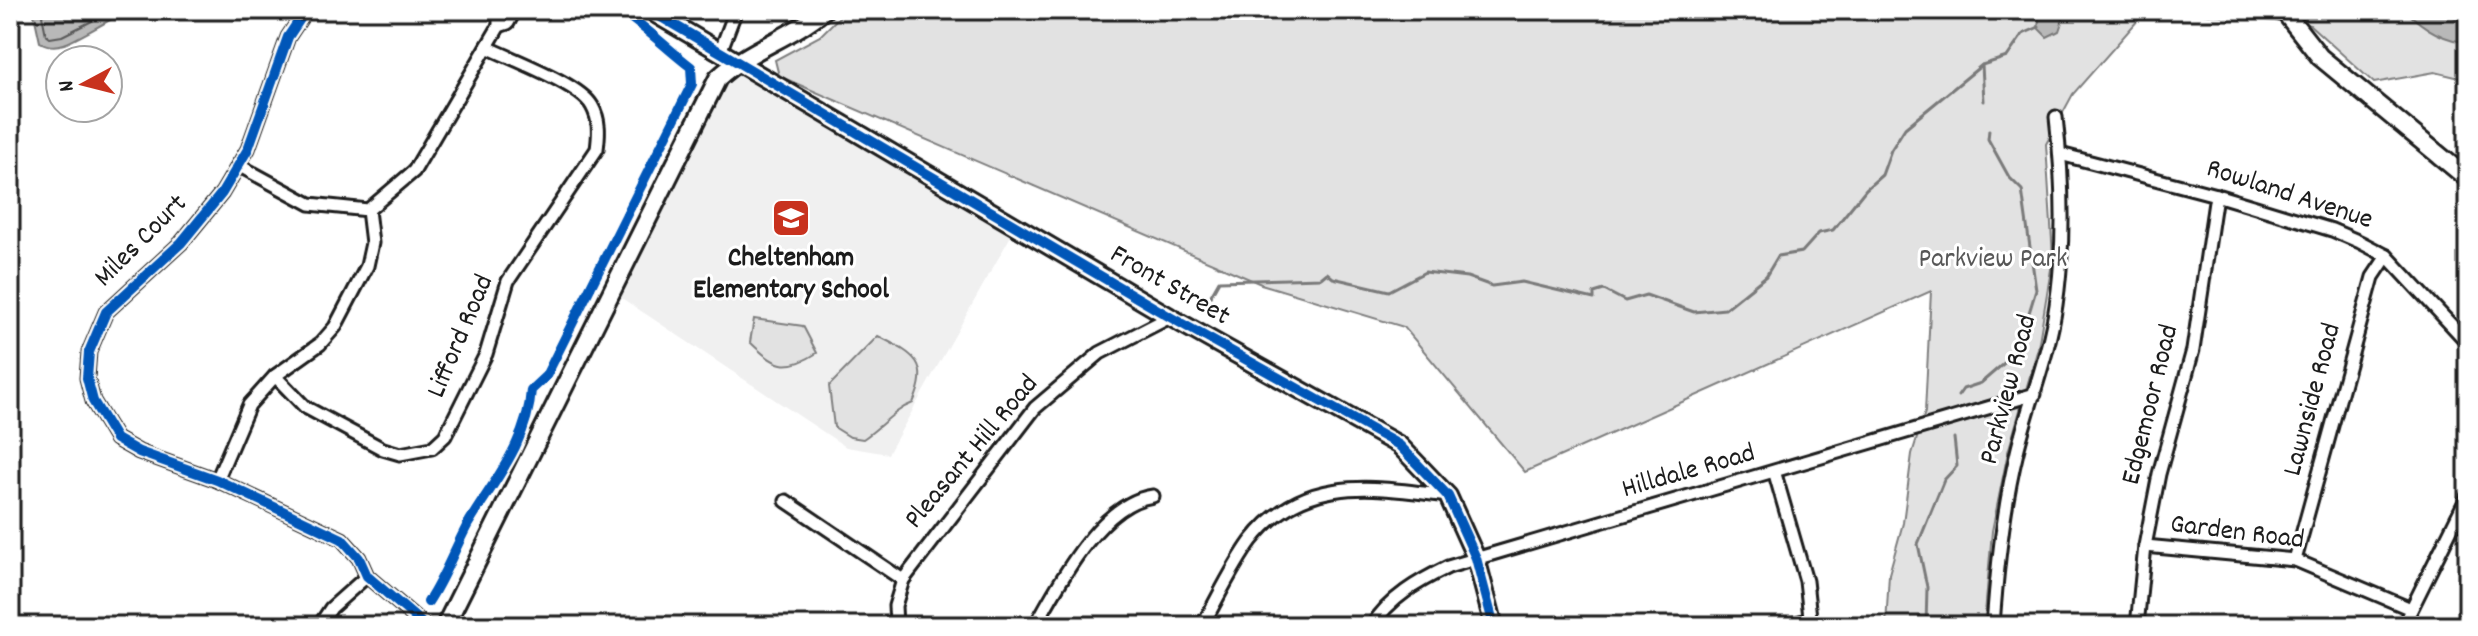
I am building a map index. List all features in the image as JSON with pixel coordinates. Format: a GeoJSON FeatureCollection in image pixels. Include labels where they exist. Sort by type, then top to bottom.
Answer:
{"type":"FeatureCollection","features":[{"type":"Feature","properties":{"kind":"street","name":"Miles Court"},"geometry":{"type":"LineString","coordinates":[[306,10],[288,37],[260,120],[222,193],[181,243],[106,312],[95,333],[88,365],[93,401],[116,439],[139,452],[217,480],[342,539],[359,558],[367,576],[425,626]]}},
{"type":"Feature","properties":{"kind":"street"},"geometry":{"type":"LineString","coordinates":[[238,165],[310,204],[368,210],[414,171],[499,26],[499,10]]}},
{"type":"Feature","properties":{"kind":"street"},"geometry":{"type":"LineString","coordinates":[[499,26],[508,23],[515,10]]}},
{"type":"Feature","properties":{"kind":"street","name":"Front Street"},"geometry":{"type":"LineString","coordinates":[[649,10],[1170,317],[1399,445],[1448,496],[1476,558],[1494,626]]}},
{"type":"Feature","properties":{"kind":"street"},"geometry":{"type":"LineString","coordinates":[[720,52],[736,10]]}},
{"type":"Feature","properties":{"kind":"street"},"geometry":{"type":"LineString","coordinates":[[445,626],[718,78],[735,62],[779,42],[824,10]]}},
{"type":"Feature","properties":{"kind":"street"},"geometry":{"type":"LineString","coordinates":[[2283,10],[2320,57],[2468,179]]}},
{"type":"Feature","properties":{"kind":"street","name":"Lifford Road"},"geometry":{"type":"LineString","coordinates":[[275,376],[305,407],[383,449],[400,454],[418,452],[432,448],[445,436],[486,354],[508,281],[597,149],[600,128],[591,103],[569,87],[487,47]]}},
{"type":"Feature","properties":{"kind":"street","name":"Parkview Road"},"geometry":{"type":"LineString","coordinates":[[1993,626],[1998,554],[2007,496],[2035,394],[2060,276],[2060,154],[2056,117]]}},
{"type":"Feature","properties":{"kind":"street","name":"Rowland Avenue"},"geometry":{"type":"LineString","coordinates":[[2060,154],[2216,195],[2332,230],[2387,256],[2468,343]]}},
{"type":"Feature","properties":{"kind":"street","name":"Edgemoor Road"},"geometry":{"type":"LineString","coordinates":[[2137,626],[2145,546],[2159,474],[2193,350],[2216,195]]}},
{"type":"Feature","properties":{"kind":"street"},"geometry":{"type":"LineString","coordinates":[[217,480],[249,405],[275,376],[320,344],[335,327],[367,266],[372,243],[368,210]]}},
{"type":"Feature","properties":{"kind":"street","name":"Lawnside Road"},"geometry":{"type":"LineString","coordinates":[[2295,560],[2373,277],[2387,256]]}},
{"type":"Feature","properties":{"kind":"street","name":"Pleasant Hill Road"},"geometry":{"type":"LineString","coordinates":[[896,626],[895,606],[903,580],[1035,408],[1100,353],[1170,317]]}},
{"type":"Feature","properties":{"kind":"street","name":"Hilldale Road"},"geometry":{"type":"LineString","coordinates":[[1372,626],[1389,604],[1418,582],[1476,558],[1775,474],[2035,394]]}},
{"type":"Feature","properties":{"kind":"street"},"geometry":{"type":"LineString","coordinates":[[1775,474],[1799,552],[1811,623],[1786,626]]}},
{"type":"Feature","properties":{"kind":"street"},"geometry":{"type":"LineString","coordinates":[[1202,626],[1252,541],[1286,507],[1347,487],[1448,496]]}},
{"type":"Feature","properties":{"kind":"street"},"geometry":{"type":"LineString","coordinates":[[2403,626],[2468,495]]}},
{"type":"Feature","properties":{"kind":"street"},"geometry":{"type":"LineString","coordinates":[[1035,626],[1071,564],[1097,533],[1133,499],[1153,496]]}},
{"type":"Feature","properties":{"kind":"street"},"geometry":{"type":"LineString","coordinates":[[786,501],[903,580]]}},
{"type":"Feature","properties":{"kind":"street","name":"Garden Road"},"geometry":{"type":"LineString","coordinates":[[2145,546],[2295,560],[2411,609]]}},
{"type":"Feature","properties":{"kind":"street"},"geometry":{"type":"LineString","coordinates":[[319,626],[331,608],[367,576]]}},
{"type":"Feature","properties":{"kind":"shaded area"},"geometry":{"type":"Polygon","coordinates":[[[735,62],[1017,225],[888,454],[846,447],[611,291],[735,62]]]}},
{"type":"Feature","properties":{"kind":"green space","name":"Parkview Park"},"geometry":{"type":"Polygon","coordinates":[[[846,10],[2147,10],[2073,94],[2046,144],[2053,257],[2038,348],[2008,452],[1992,531],[1984,626],[1886,626],[1889,574],[1903,523],[1912,454],[1925,412],[1931,291],[1525,472],[1404,327],[1261,284],[779,76],[775,60],[820,36],[846,10]]]}},
{"type":"Feature","properties":{"kind":"green space"},"geometry":{"type":"Polygon","coordinates":[[[2176,10],[2468,10],[2468,80],[2435,72],[2374,83],[2310,25],[2176,10]]]}},
{"type":"Feature","properties":{"kind":"green space"},"geometry":{"type":"Polygon","coordinates":[[[754,319],[803,326],[817,353],[789,365],[774,361],[750,342],[754,319]]]}},
{"type":"Feature","properties":{"kind":"green space"},"geometry":{"type":"Polygon","coordinates":[[[878,336],[901,348],[916,361],[920,369],[918,389],[913,403],[863,439],[850,437],[834,427],[829,386],[878,336]]]}},
{"type":"Feature","properties":{"kind":"water"},"geometry":{"type":"Polygon","coordinates":[[[33,10],[124,10],[64,44],[40,42],[33,10]]]}},
{"type":"Feature","properties":{"kind":"water"},"geometry":{"type":"Polygon","coordinates":[[[2040,10],[2066,10],[2059,31],[2047,37],[2038,28],[2040,10]]]}},
{"type":"Feature","properties":{"kind":"water"},"geometry":{"type":"Polygon","coordinates":[[[2405,10],[2439,10],[2468,24],[2468,42],[2434,32],[2405,10]]]}},
{"type":"Feature","properties":{"kind":"waterway"},"geometry":{"type":"LineString","coordinates":[[1984,101],[1982,65],[2007,57],[2023,34],[2039,27]]}},
{"type":"Feature","properties":{"kind":"waterway"},"geometry":{"type":"LineString","coordinates":[[1202,311],[1219,281],[1321,278],[1327,273],[1333,278],[1389,291],[1425,272],[1467,277],[1492,286],[1522,282],[1594,299],[1594,293],[1604,290],[1625,301],[1646,295],[1694,312],[1725,309],[1766,276],[1778,256],[1802,252],[1819,233],[1833,230],[1866,189],[1882,175],[1891,150],[1905,128],[1982,65]]}},
{"type":"Feature","properties":{"kind":"waterway"},"geometry":{"type":"LineString","coordinates":[[1958,396],[1963,389],[1981,383],[2017,352],[2036,290],[2022,190],[2009,177],[1988,139],[1989,130]]}},
{"type":"Feature","properties":{"kind":"waterway"},"geometry":{"type":"LineString","coordinates":[[1926,626],[1927,587],[1918,544],[1944,480],[1957,466],[1954,438]]}},
{"type":"Feature","properties":{"kind":"cycle path"},"geometry":{"type":"LineString","coordinates":[[306,10],[288,37],[248,149],[222,193],[181,243],[106,312],[89,352],[87,378],[93,401],[116,439],[139,452],[217,480],[342,539],[359,558],[367,576],[425,626]]}},
{"type":"Feature","properties":{"kind":"cycle path"},"geometry":{"type":"LineString","coordinates":[[428,602],[468,524],[516,444],[531,390],[546,376],[692,84],[691,67],[620,10]]}},
{"type":"Feature","properties":{"kind":"cycle path"},"geometry":{"type":"LineString","coordinates":[[649,10],[1170,317],[1399,445],[1448,496],[1476,558],[1494,626]]}},
{"type":"Feature","properties":{"kind":"place","name":"Cheltenham Elementary School"},"geometry":{"type":"Point","coordinates":[791,218]}}]}
